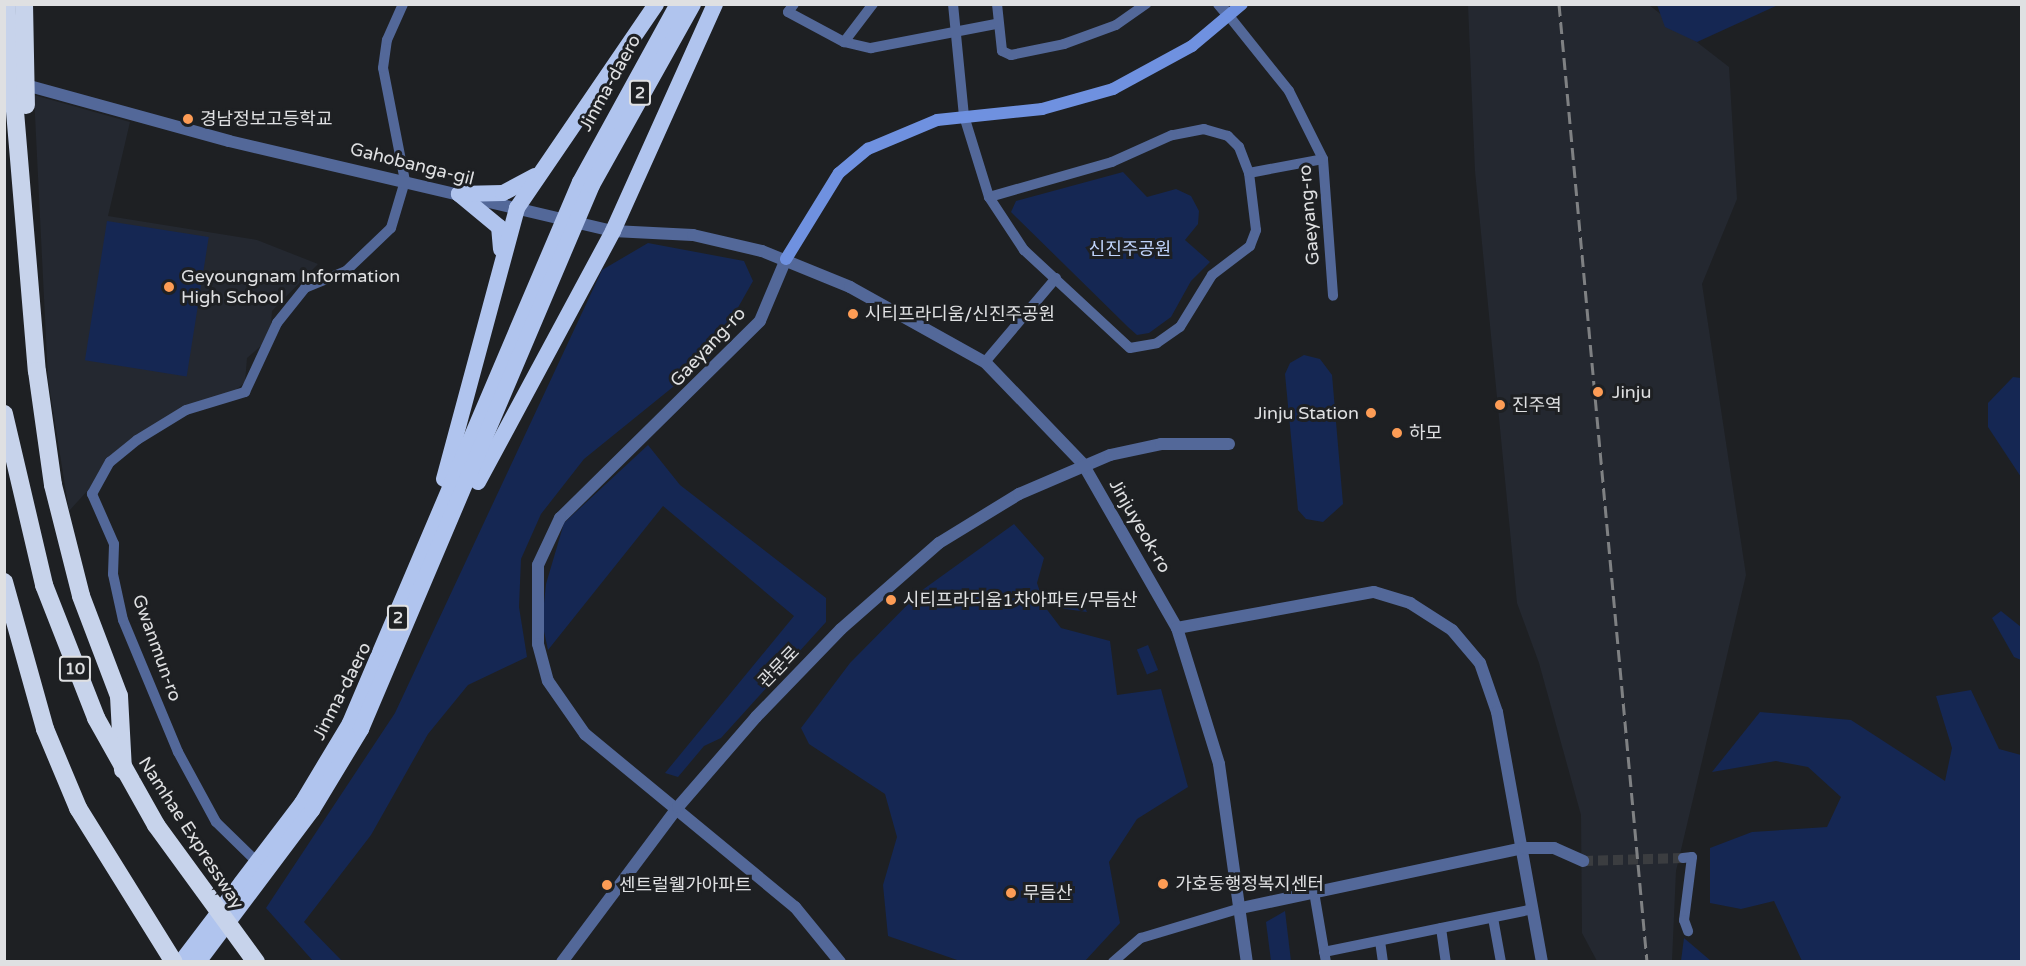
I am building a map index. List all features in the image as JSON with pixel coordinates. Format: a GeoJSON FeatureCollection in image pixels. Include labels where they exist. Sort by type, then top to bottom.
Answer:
{"type":"FeatureCollection","features":[{"type":"Feature","properties":{"kind":"highway"},"geometry":{"type":"LineString","coordinates":[[6,4],[53,485],[81,596],[119,696],[123,770]]}},
{"type":"Feature","properties":{"kind":"highway"},"geometry":{"type":"LineString","coordinates":[[24,4],[24,206]]}},
{"type":"Feature","properties":{"kind":"highway"},"geometry":{"type":"LineString","coordinates":[[414,581],[411,563],[450,463],[501,255],[517,208],[536,175],[656,4]]}},
{"type":"Feature","properties":{"kind":"highway","name":"Jinma-daero"},"geometry":{"type":"LineString","coordinates":[[586,183],[678,4]]}},
{"type":"Feature","properties":{"kind":"highway","name":"Jinma-daero"},"geometry":{"type":"LineString","coordinates":[[586,183],[693,4]]}},
{"type":"Feature","properties":{"kind":"highway"},"geometry":{"type":"LineString","coordinates":[[448,530],[468,504],[613,231],[715,4]]}},
{"type":"Feature","properties":{"kind":"highway"},"geometry":{"type":"LineString","coordinates":[[459,194],[503,193],[536,175]]}},
{"type":"Feature","properties":{"kind":"highway","name":"2"},"geometry":{"type":"LineString","coordinates":[[561,242],[586,183]]}},
{"type":"Feature","properties":{"kind":"highway"},"geometry":{"type":"LineString","coordinates":[[459,194],[498,227],[501,255]]}},
{"type":"Feature","properties":{"kind":"highway","name":"Jinma-daero"},"geometry":{"type":"LineString","coordinates":[[181,962],[258,863],[350,723],[561,242]]}},
{"type":"Feature","properties":{"kind":"highway","name":"Jinma-daero"},"geometry":{"type":"LineString","coordinates":[[198,962],[340,767],[394,663],[561,242]]}},
{"type":"Feature","properties":{"kind":"highway","name":"Namhae Expressway"},"geometry":{"type":"LineString","coordinates":[[4,414],[44,585],[123,770],[206,899],[251,956]]}},
{"type":"Feature","properties":{"kind":"highway","name":"10"},"geometry":{"type":"LineString","coordinates":[[4,582],[45,729],[78,808],[154,936],[174,962]]}},
{"type":"Feature","properties":{"kind":"main road","name":"Gaeyang-ro"},"geometry":{"type":"LineString","coordinates":[[786,259],[839,173],[868,149],[921,126],[964,116],[1042,109],[1113,89],[1192,46],[1242,4]]}},
{"type":"Feature","properties":{"kind":"street"},"geometry":{"type":"LineString","coordinates":[[403,4],[387,39],[383,68],[405,181]]}},
{"type":"Feature","properties":{"kind":"street"},"geometry":{"type":"LineString","coordinates":[[794,4],[788,12],[844,42],[870,48],[955,34],[996,24]]}},
{"type":"Feature","properties":{"kind":"street"},"geometry":{"type":"LineString","coordinates":[[844,42],[873,4]]}},
{"type":"Feature","properties":{"kind":"street"},"geometry":{"type":"LineString","coordinates":[[953,4],[964,116],[989,197],[1024,250],[1130,348],[1168,338],[1212,274],[1250,246],[1256,230],[1249,173],[1228,136],[1194,129],[1136,155],[989,197]]}},
{"type":"Feature","properties":{"kind":"street"},"geometry":{"type":"LineString","coordinates":[[997,4],[996,24],[1002,51],[1011,54],[1064,44],[1116,24],[1146,4]]}},
{"type":"Feature","properties":{"kind":"street"},"geometry":{"type":"LineString","coordinates":[[1219,4],[1229,16]]}},
{"type":"Feature","properties":{"kind":"street","name":"Gaeyang-ro"},"geometry":{"type":"LineString","coordinates":[[1229,16],[1289,91],[1323,159],[1333,296]]}},
{"type":"Feature","properties":{"kind":"street","name":"Gahobanga-gil"},"geometry":{"type":"LineString","coordinates":[[33,87],[613,231],[711,237],[786,259]]}},
{"type":"Feature","properties":{"kind":"street"},"geometry":{"type":"LineString","coordinates":[[1249,173],[1323,159]]}},
{"type":"Feature","properties":{"kind":"street","name":"Gwanmun-ro"},"geometry":{"type":"LineString","coordinates":[[258,863],[216,822],[178,752],[123,620],[113,574],[114,544],[92,494],[110,462],[154,429],[186,410],[245,392],[277,323],[305,288],[346,271],[391,228],[405,181]]}},
{"type":"Feature","properties":{"kind":"street","name":"Gaeyang-ro"},"geometry":{"type":"LineString","coordinates":[[786,259],[760,321],[560,518],[538,565],[538,644],[548,681],[585,734],[678,807],[795,907],[840,962]]}},
{"type":"Feature","properties":{"kind":"street","name":"Jinjuyeok-ro"},"geometry":{"type":"LineString","coordinates":[[786,259],[931,328],[986,362],[1083,464],[1177,628],[1219,764],[1247,962]]}},
{"type":"Feature","properties":{"kind":"street"},"geometry":{"type":"LineString","coordinates":[[986,362],[1056,278]]}},
{"type":"Feature","properties":{"kind":"street"},"geometry":{"type":"LineString","coordinates":[[1083,464],[1161,444],[1229,444]]}},
{"type":"Feature","properties":{"kind":"street","name":"관문로"},"geometry":{"type":"LineString","coordinates":[[562,962],[678,807],[809,661],[909,567],[973,521],[1083,464]]}},
{"type":"Feature","properties":{"kind":"street"},"geometry":{"type":"LineString","coordinates":[[1177,628],[1325,597],[1374,592],[1435,616],[1469,646],[1488,681],[1524,848],[1542,962]]}},
{"type":"Feature","properties":{"kind":"street"},"geometry":{"type":"LineString","coordinates":[[1113,962],[1141,938],[1241,908],[1314,892],[1524,848],[1545,846],[1583,861]]}},
{"type":"Feature","properties":{"kind":"street"},"geometry":{"type":"LineString","coordinates":[[1683,858],[1692,858],[1683,920],[1688,931]]}},
{"type":"Feature","properties":{"kind":"street"},"geometry":{"type":"LineString","coordinates":[[1314,892],[1325,957],[1380,941],[1533,909]]}},
{"type":"Feature","properties":{"kind":"street"},"geometry":{"type":"LineString","coordinates":[[1493,918],[1502,962]]}},
{"type":"Feature","properties":{"kind":"street"},"geometry":{"type":"LineString","coordinates":[[1441,928],[1446,962]]}},
{"type":"Feature","properties":{"kind":"street"},"geometry":{"type":"LineString","coordinates":[[1380,941],[1383,962]]}},
{"type":"Feature","properties":{"kind":"shaded area"},"geometry":{"type":"Polygon","coordinates":[[[1468,5],[1649,5],[1729,67],[1737,199],[1702,284],[1746,575],[1676,871],[1672,961],[1597,961],[1582,933],[1581,815],[1539,663],[1517,603],[1475,171],[1468,5]]]}},
{"type":"Feature","properties":{"kind":"shaded area","name":"Geyoungnam Information High School"},"geometry":{"type":"Polygon","coordinates":[[[34,95],[130,122],[108,216],[257,240],[318,264],[272,311],[270,338],[247,358],[245,382],[228,397],[138,435],[69,511],[48,379],[34,95]]]}},
{"type":"Feature","properties":{"kind":"green space"},"geometry":{"type":"Polygon","coordinates":[[[1657,4],[1778,5],[1697,42],[1665,27],[1657,4]]]}},
{"type":"Feature","properties":{"kind":"green space","name":"신진주공원"},"geometry":{"type":"Polygon","coordinates":[[[1123,172],[1147,197],[1176,189],[1191,196],[1199,211],[1198,224],[1185,240],[1210,262],[1191,281],[1171,317],[1149,333],[1137,335],[1011,212],[1016,201],[1123,172]]]}},
{"type":"Feature","properties":{"kind":"green space"},"geometry":{"type":"Polygon","coordinates":[[[107,221],[209,237],[187,376],[85,360],[107,221]]]}},
{"type":"Feature","properties":{"kind":"green space"},"geometry":{"type":"Polygon","coordinates":[[[648,243],[744,261],[753,281],[710,357],[584,459],[541,514],[521,559],[519,607],[527,657],[468,685],[428,734],[371,835],[304,922],[342,961],[313,961],[266,908],[395,713],[602,270],[648,243]]]}},
{"type":"Feature","properties":{"kind":"green space"},"geometry":{"type":"Polygon","coordinates":[[[1304,355],[1320,359],[1332,375],[1343,504],[1323,522],[1306,519],[1298,510],[1285,374],[1290,363],[1304,355]]]}},
{"type":"Feature","properties":{"kind":"green space"},"geometry":{"type":"Polygon","coordinates":[[[2013,377],[2021,378],[2021,477],[1988,427],[1988,403],[2013,377]]]}},
{"type":"Feature","properties":{"kind":"green space"},"geometry":{"type":"Polygon","coordinates":[[[648,445],[680,485],[826,598],[826,622],[721,738],[704,746],[678,777],[665,773],[794,616],[663,506],[548,650],[542,622],[546,584],[564,523],[648,445]]]}},
{"type":"Feature","properties":{"kind":"green space"},"geometry":{"type":"Polygon","coordinates":[[[1014,524],[1044,558],[1037,583],[1045,607],[1061,628],[1110,641],[1117,695],[1161,689],[1188,787],[1137,819],[1109,862],[1120,923],[1085,961],[960,961],[888,936],[883,885],[897,837],[885,794],[809,744],[801,728],[850,663],[921,591],[1014,524]]]}},
{"type":"Feature","properties":{"kind":"green space"},"geometry":{"type":"Polygon","coordinates":[[[1053,597],[1081,600],[1087,612],[1059,608],[1053,597]]]}},
{"type":"Feature","properties":{"kind":"green space"},"geometry":{"type":"Polygon","coordinates":[[[2001,611],[2021,627],[2021,660],[2014,657],[1992,618],[2001,611]]]}},
{"type":"Feature","properties":{"kind":"green space"},"geometry":{"type":"Polygon","coordinates":[[[1148,645],[1158,670],[1147,675],[1137,649],[1148,645]]]}},
{"type":"Feature","properties":{"kind":"green space"},"geometry":{"type":"Polygon","coordinates":[[[1971,690],[1999,749],[2021,755],[2021,961],[1802,961],[1774,901],[1741,909],[1710,903],[1710,848],[1752,832],[1827,827],[1841,797],[1808,767],[1776,761],[1712,772],[1760,712],[1851,720],[1945,781],[1952,748],[1936,696],[1971,690]]]}},
{"type":"Feature","properties":{"kind":"green space"},"geometry":{"type":"Polygon","coordinates":[[[1285,911],[1291,961],[1271,961],[1266,922],[1285,911]]]}},
{"type":"Feature","properties":{"kind":"green space"},"geometry":{"type":"Polygon","coordinates":[[[1684,938],[1711,961],[1681,961],[1684,938]]]}},
{"type":"Feature","properties":{"kind":"tunnel"},"geometry":{"type":"LineString","coordinates":[[1583,861],[1683,858]]}},
{"type":"Feature","properties":{"kind":"railway"},"geometry":{"type":"LineString","coordinates":[[1559,4],[1647,962]]}},
{"type":"Feature","properties":{"kind":"place","name":"경남정보고등학교"},"geometry":{"type":"Point","coordinates":[188,119]}},
{"type":"Feature","properties":{"kind":"place","name":"Geyoungnam Information High School"},"geometry":{"type":"Point","coordinates":[169,287]}},
{"type":"Feature","properties":{"kind":"place","name":"시티프라디움/신진주공원"},"geometry":{"type":"Point","coordinates":[853,314]}},
{"type":"Feature","properties":{"kind":"place","name":"Jinju"},"geometry":{"type":"Point","coordinates":[1598,392]}},
{"type":"Feature","properties":{"kind":"place","name":"진주역"},"geometry":{"type":"Point","coordinates":[1500,405]}},
{"type":"Feature","properties":{"kind":"place","name":"Jinju Station"},"geometry":{"type":"Point","coordinates":[1371,413]}},
{"type":"Feature","properties":{"kind":"place","name":"하모"},"geometry":{"type":"Point","coordinates":[1397,433]}},
{"type":"Feature","properties":{"kind":"place","name":"시티프라디움1차아파트/무듬산"},"geometry":{"type":"Point","coordinates":[891,600]}},
{"type":"Feature","properties":{"kind":"place","name":"가호동행정복지센터"},"geometry":{"type":"Point","coordinates":[1163,884]}},
{"type":"Feature","properties":{"kind":"place","name":"센트럴웰가아파트"},"geometry":{"type":"Point","coordinates":[607,885]}},
{"type":"Feature","properties":{"kind":"place","name":"무듬산"},"geometry":{"type":"Point","coordinates":[1011,893]}}]}
